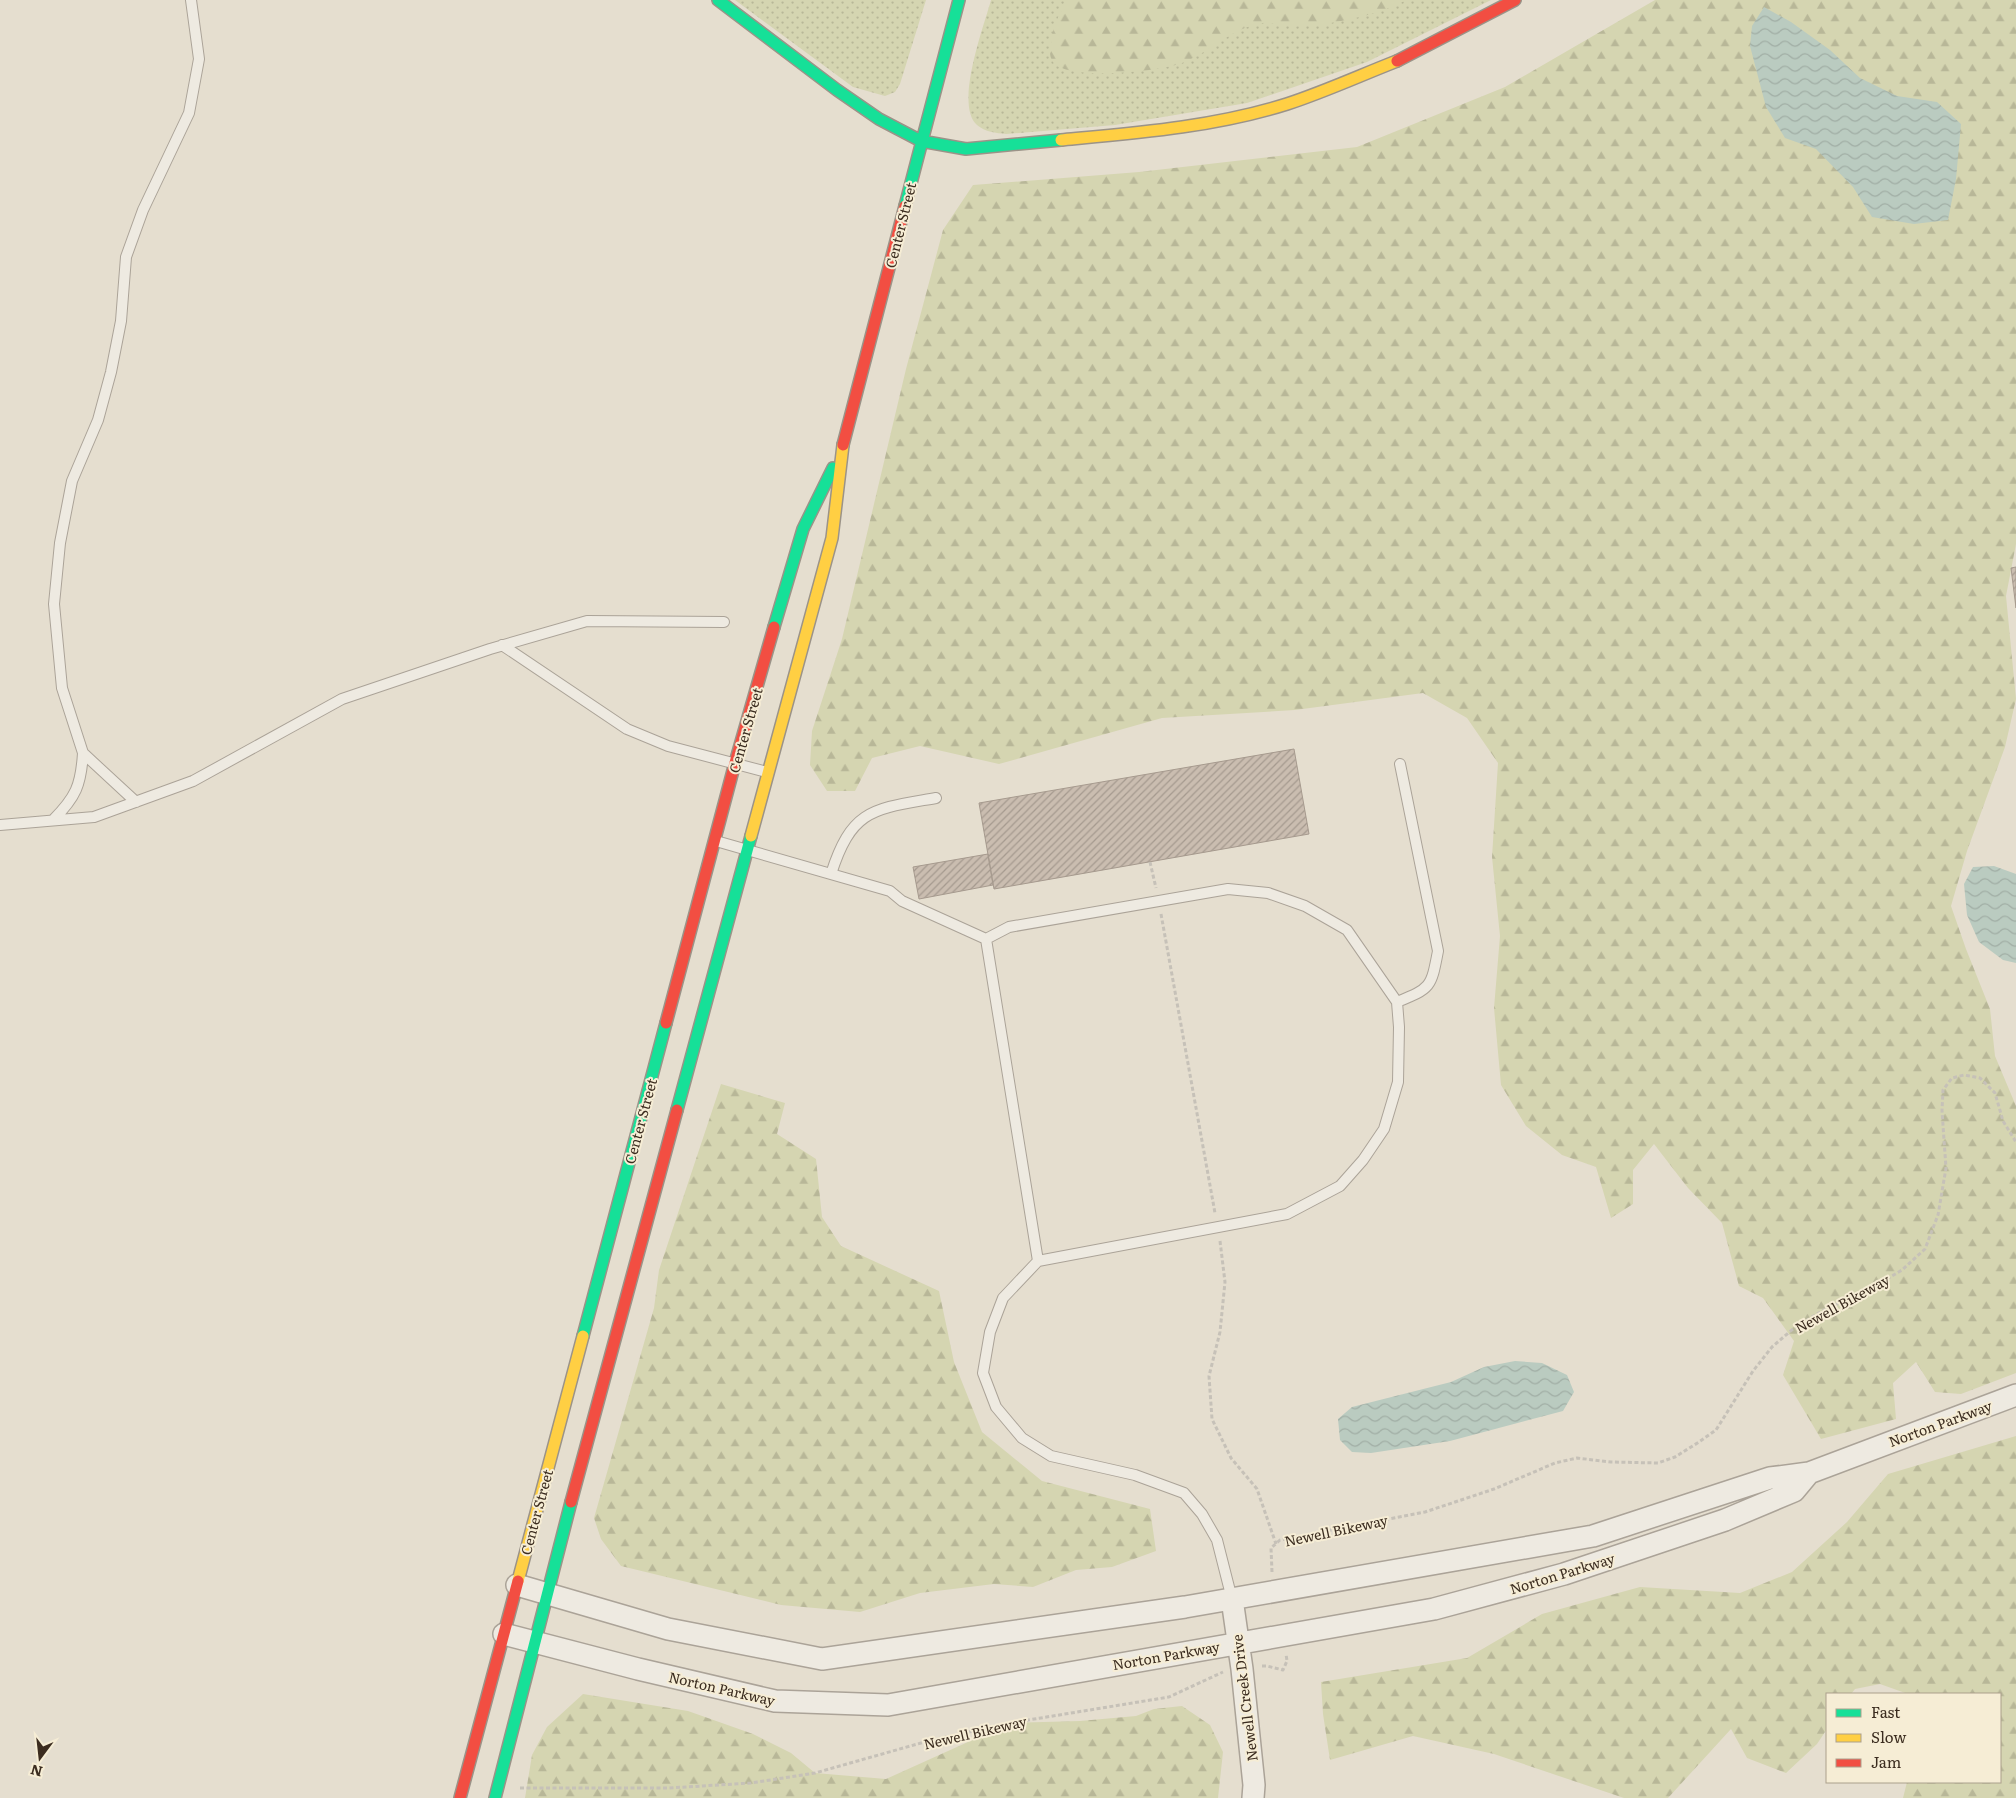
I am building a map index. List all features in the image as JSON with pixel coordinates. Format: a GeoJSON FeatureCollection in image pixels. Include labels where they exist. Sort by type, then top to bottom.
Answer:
{"type":"FeatureCollection","features":[{"type":"Feature","properties":{"kind":"main road"},"geometry":{"type":"LineString","coordinates":[[718,0],[837,90],[879,119],[921,141],[966,149],[1141,133],[1217,121],[1287,104],[1400,60],[1515,0]]}},
{"type":"Feature","properties":{"kind":"main road","name":"Center Street"},"geometry":{"type":"LineString","coordinates":[[493,1795],[767,772],[832,538],[841,451],[878,317],[921,141],[960,0]]}},
{"type":"Feature","properties":{"kind":"main road","name":"Center Street"},"geometry":{"type":"LineString","coordinates":[[464,1792],[504,1634],[735,763],[803,529],[841,451]]}},
{"type":"Feature","properties":{"kind":"street","name":"Norton Parkway"},"geometry":{"type":"LineString","coordinates":[[517,1585],[668,1629],[822,1659],[1232,1599],[1594,1536],[1770,1478],[1809,1473],[2016,1395]]}},
{"type":"Feature","properties":{"kind":"street","name":"Norton Parkway"},"geometry":{"type":"LineString","coordinates":[[504,1634],[775,1701],[888,1705],[1237,1642],[1434,1609],[1564,1574],[1725,1520],[1794,1491],[1809,1473]]}},
{"type":"Feature","properties":{"kind":"street","name":"Newell Creek Drive"},"geometry":{"type":"LineString","coordinates":[[1232,1599],[1242,1669],[1254,1784],[1253,1798]]}},
{"type":"Feature","properties":{"kind":"lane"},"geometry":{"type":"LineString","coordinates":[[53,820],[75,796],[82,776],[84,753],[62,688],[54,604],[60,544],[72,481],[98,420],[111,372],[121,321],[126,257],[143,210],[189,114],[199,59],[191,0]]}},
{"type":"Feature","properties":{"kind":"lane"},"geometry":{"type":"LineString","coordinates":[[0,825],[94,817],[193,781],[342,699],[502,645],[587,621],[724,622]]}},
{"type":"Feature","properties":{"kind":"lane"},"geometry":{"type":"LineString","coordinates":[[502,645],[627,729],[668,746],[767,772]]}},
{"type":"Feature","properties":{"kind":"lane"},"geometry":{"type":"LineString","coordinates":[[84,753],[136,802]]}},
{"type":"Feature","properties":{"kind":"lane"},"geometry":{"type":"LineString","coordinates":[[1397,1002],[1426,990],[1433,977],[1438,951],[1400,764]]}},
{"type":"Feature","properties":{"kind":"lane"},"geometry":{"type":"LineString","coordinates":[[831,874],[840,846],[851,830],[868,814],[886,807],[936,798]]}},
{"type":"Feature","properties":{"kind":"lane"},"geometry":{"type":"LineString","coordinates":[[714,841],[890,891],[902,902],[986,939]]}},
{"type":"Feature","properties":{"kind":"lane"},"geometry":{"type":"LineString","coordinates":[[986,939],[1009,927],[1228,889],[1268,893],[1306,906],[1347,930],[1397,1002],[1399,1026],[1398,1082],[1384,1129],[1363,1160],[1340,1186],[1287,1214],[1038,1260],[1003,1298],[990,1332],[983,1373],[996,1407],[1022,1438],[1051,1456],[1135,1475],[1184,1493],[1202,1514],[1217,1540],[1232,1599]]}},
{"type":"Feature","properties":{"kind":"lane"},"geometry":{"type":"LineString","coordinates":[[986,939],[1038,1260]]}},
{"type":"Feature","properties":{"kind":"path"},"geometry":{"type":"LineString","coordinates":[[1150,862],[1218,1227],[1225,1282],[1220,1332],[1209,1376],[1212,1419],[1231,1458],[1257,1489],[1276,1544]]}},
{"type":"Feature","properties":{"kind":"path","name":"Newell Bikeway"},"geometry":{"type":"LineString","coordinates":[[1274,1592],[1271,1548],[1280,1540],[1425,1512],[1494,1489],[1555,1463],[1577,1458],[1611,1462],[1658,1462],[1675,1457],[1716,1430],[1753,1371],[1772,1347],[1794,1328],[1902,1270],[1925,1249],[1938,1215],[1946,1168],[1942,1111],[1943,1090],[1952,1078],[1964,1075],[1980,1078],[1995,1092],[2003,1121],[2016,1142]]}},
{"type":"Feature","properties":{"kind":"path","name":"Newell Bikeway"},"geometry":{"type":"LineString","coordinates":[[493,1795],[571,1787],[670,1788],[751,1783],[806,1774],[928,1742],[1019,1722],[1169,1697],[1219,1673],[1267,1666],[1283,1670],[1287,1661],[1283,1635]]}},
{"type":"Feature","properties":{"kind":"green space"},"geometry":{"type":"Polygon","coordinates":[[[735,0],[926,0],[900,84],[895,92],[885,96],[853,87],[735,0]]]}},
{"type":"Feature","properties":{"kind":"green space"},"geometry":{"type":"Polygon","coordinates":[[[991,0],[1491,0],[1367,62],[1247,103],[1115,125],[1006,134],[987,131],[977,125],[971,115],[969,101],[969,84],[977,46],[991,0]]]}},
{"type":"Feature","properties":{"kind":"green space"},"geometry":{"type":"Polygon","coordinates":[[[1070,0],[1406,0],[1381,11],[1333,23],[1302,26],[1266,23],[1252,25],[1241,29],[1203,53],[1182,63],[1155,69],[1095,73],[1077,72],[1062,68],[1053,62],[1051,58],[1050,49],[1055,26],[1059,15],[1070,0]]]}},
{"type":"Feature","properties":{"kind":"green space"},"geometry":{"type":"Polygon","coordinates":[[[1655,0],[2016,0],[2016,544],[2006,596],[2016,699],[2005,747],[1967,851],[1951,906],[1990,1009],[1995,1056],[2016,1106],[2016,1373],[1961,1394],[1935,1392],[1916,1362],[1893,1383],[1896,1419],[1821,1439],[1783,1375],[1794,1341],[1763,1298],[1739,1286],[1722,1223],[1688,1188],[1654,1144],[1633,1170],[1633,1204],[1611,1218],[1596,1167],[1562,1155],[1526,1126],[1501,1085],[1494,1008],[1500,936],[1492,857],[1498,763],[1467,718],[1423,693],[1295,710],[1162,718],[999,764],[920,746],[872,758],[855,791],[827,791],[810,765],[812,731],[842,639],[906,369],[943,230],[973,185],[1139,172],[1357,147],[1505,87],[1655,0]]]}},
{"type":"Feature","properties":{"kind":"green space"},"geometry":{"type":"Polygon","coordinates":[[[721,1084],[785,1103],[777,1134],[816,1159],[822,1217],[841,1246],[939,1291],[954,1362],[982,1432],[1042,1481],[1150,1509],[1156,1551],[1112,1567],[1076,1570],[1033,1587],[994,1584],[920,1593],[860,1612],[781,1605],[621,1566],[601,1539],[594,1518],[654,1308],[659,1270],[721,1084]]]}},
{"type":"Feature","properties":{"kind":"green space"},"geometry":{"type":"Polygon","coordinates":[[[2016,1436],[2016,1798],[1903,1798],[1907,1783],[2001,1783],[2001,1693],[1905,1693],[1880,1684],[1855,1689],[1852,1693],[1826,1693],[1826,1730],[1817,1744],[1786,1773],[1747,1758],[1731,1729],[1668,1798],[1624,1798],[1494,1754],[1413,1736],[1330,1760],[1323,1714],[1321,1682],[1467,1658],[1542,1614],[1640,1587],[1740,1593],[1792,1572],[1847,1522],[1888,1474],[2016,1436]]]}},
{"type":"Feature","properties":{"kind":"green space"},"geometry":{"type":"Polygon","coordinates":[[[583,1694],[688,1711],[753,1734],[791,1753],[815,1773],[886,1779],[1010,1723],[1080,1721],[1136,1716],[1154,1709],[1182,1706],[1210,1725],[1223,1752],[1218,1798],[525,1798],[532,1755],[547,1727],[583,1694]]]}},
{"type":"Feature","properties":{"kind":"water"},"geometry":{"type":"Polygon","coordinates":[[[1764,7],[1791,22],[1830,50],[1860,78],[1897,96],[1937,102],[1961,124],[1956,179],[1948,220],[1914,224],[1872,217],[1853,187],[1816,149],[1785,138],[1766,107],[1750,46],[1752,26],[1764,7]]]}},
{"type":"Feature","properties":{"kind":"water"},"geometry":{"type":"Polygon","coordinates":[[[1994,866],[2016,874],[2016,963],[2003,960],[1979,942],[1967,915],[1964,884],[1973,867],[1994,866]]]}},
{"type":"Feature","properties":{"kind":"water"},"geometry":{"type":"Polygon","coordinates":[[[1515,1361],[1542,1363],[1567,1375],[1574,1392],[1563,1411],[1450,1441],[1371,1453],[1352,1452],[1340,1440],[1338,1419],[1352,1407],[1451,1382],[1484,1367],[1515,1361]]]}},
{"type":"Feature","properties":{"kind":"building"},"geometry":{"type":"Polygon","coordinates":[[[2016,567],[2016,608],[2011,568],[2016,567]]]}},
{"type":"Feature","properties":{"kind":"building"},"geometry":{"type":"Polygon","coordinates":[[[1294,749],[1309,834],[994,889],[979,803],[1294,749]]]}},
{"type":"Feature","properties":{"kind":"building"},"geometry":{"type":"Polygon","coordinates":[[[988,854],[993,885],[919,899],[913,867],[988,854]]]}},
{"type":"Feature","properties":{"kind":"traffic: fast"},"geometry":{"type":"LineString","coordinates":[[718,0],[837,90],[879,119],[921,141],[966,149],[1061,140]]}},
{"type":"Feature","properties":{"kind":"traffic: fast"},"geometry":{"type":"LineString","coordinates":[[905,206],[959,0]]}},
{"type":"Feature","properties":{"kind":"traffic: fast"},"geometry":{"type":"LineString","coordinates":[[774,627],[803,529],[833,468]]}},
{"type":"Feature","properties":{"kind":"traffic: fast"},"geometry":{"type":"LineString","coordinates":[[677,1110],[751,836]]}},
{"type":"Feature","properties":{"kind":"traffic: fast"},"geometry":{"type":"LineString","coordinates":[[583,1336],[666,1023]]}},
{"type":"Feature","properties":{"kind":"traffic: fast"},"geometry":{"type":"LineString","coordinates":[[495,1798],[571,1502]]}},
{"type":"Feature","properties":{"kind":"traffic: slow"},"geometry":{"type":"LineString","coordinates":[[1061,140],[1175,128],[1259,112],[1315,94],[1397,61]]}},
{"type":"Feature","properties":{"kind":"traffic: slow"},"geometry":{"type":"LineString","coordinates":[[751,836],[832,538],[843,445]]}},
{"type":"Feature","properties":{"kind":"traffic: slow"},"geometry":{"type":"LineString","coordinates":[[518,1581],[583,1336]]}},
{"type":"Feature","properties":{"kind":"traffic: jam"},"geometry":{"type":"LineString","coordinates":[[1397,61],[1515,0]]}},
{"type":"Feature","properties":{"kind":"traffic: jam"},"geometry":{"type":"LineString","coordinates":[[843,445],[905,206]]}},
{"type":"Feature","properties":{"kind":"traffic: jam"},"geometry":{"type":"LineString","coordinates":[[666,1023],[735,763],[774,627]]}},
{"type":"Feature","properties":{"kind":"traffic: jam"},"geometry":{"type":"LineString","coordinates":[[571,1502],[677,1110]]}},
{"type":"Feature","properties":{"kind":"traffic: jam"},"geometry":{"type":"LineString","coordinates":[[460,1798],[518,1581]]}}]}
